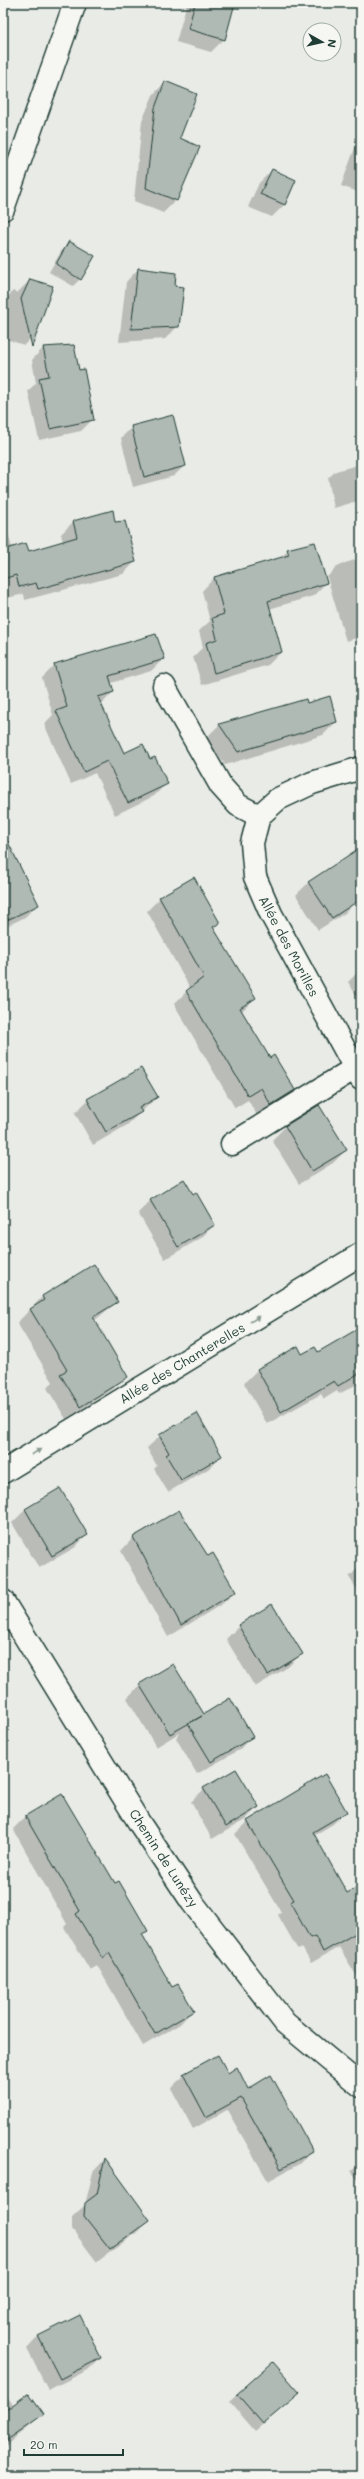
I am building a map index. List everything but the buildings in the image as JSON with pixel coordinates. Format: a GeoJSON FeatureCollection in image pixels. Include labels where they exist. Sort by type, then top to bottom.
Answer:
{"type":"FeatureCollection","features":[{"type":"Feature","properties":{"kind":"street"},"geometry":{"type":"LineString","coordinates":[[3,209],[75,3]]}},
{"type":"Feature","properties":{"kind":"street"},"geometry":{"type":"LineString","coordinates":[[164,686],[221,786],[238,805],[259,816],[278,798],[312,784],[361,768]]}},
{"type":"Feature","properties":{"kind":"street","name":"Allée des Morilles"},"geometry":{"type":"LineString","coordinates":[[232,1144],[358,1073],[271,914],[255,877],[252,843],[259,816]]}},
{"type":"Feature","properties":{"kind":"street","name":"Allée des Chanterelles"},"geometry":{"type":"LineString","coordinates":[[3,1472],[361,1254]]}},
{"type":"Feature","properties":{"kind":"street","name":"Chemin de Lunézy"},"geometry":{"type":"LineString","coordinates":[[3,1601],[192,1902],[285,2024],[361,2086]]}}]}
